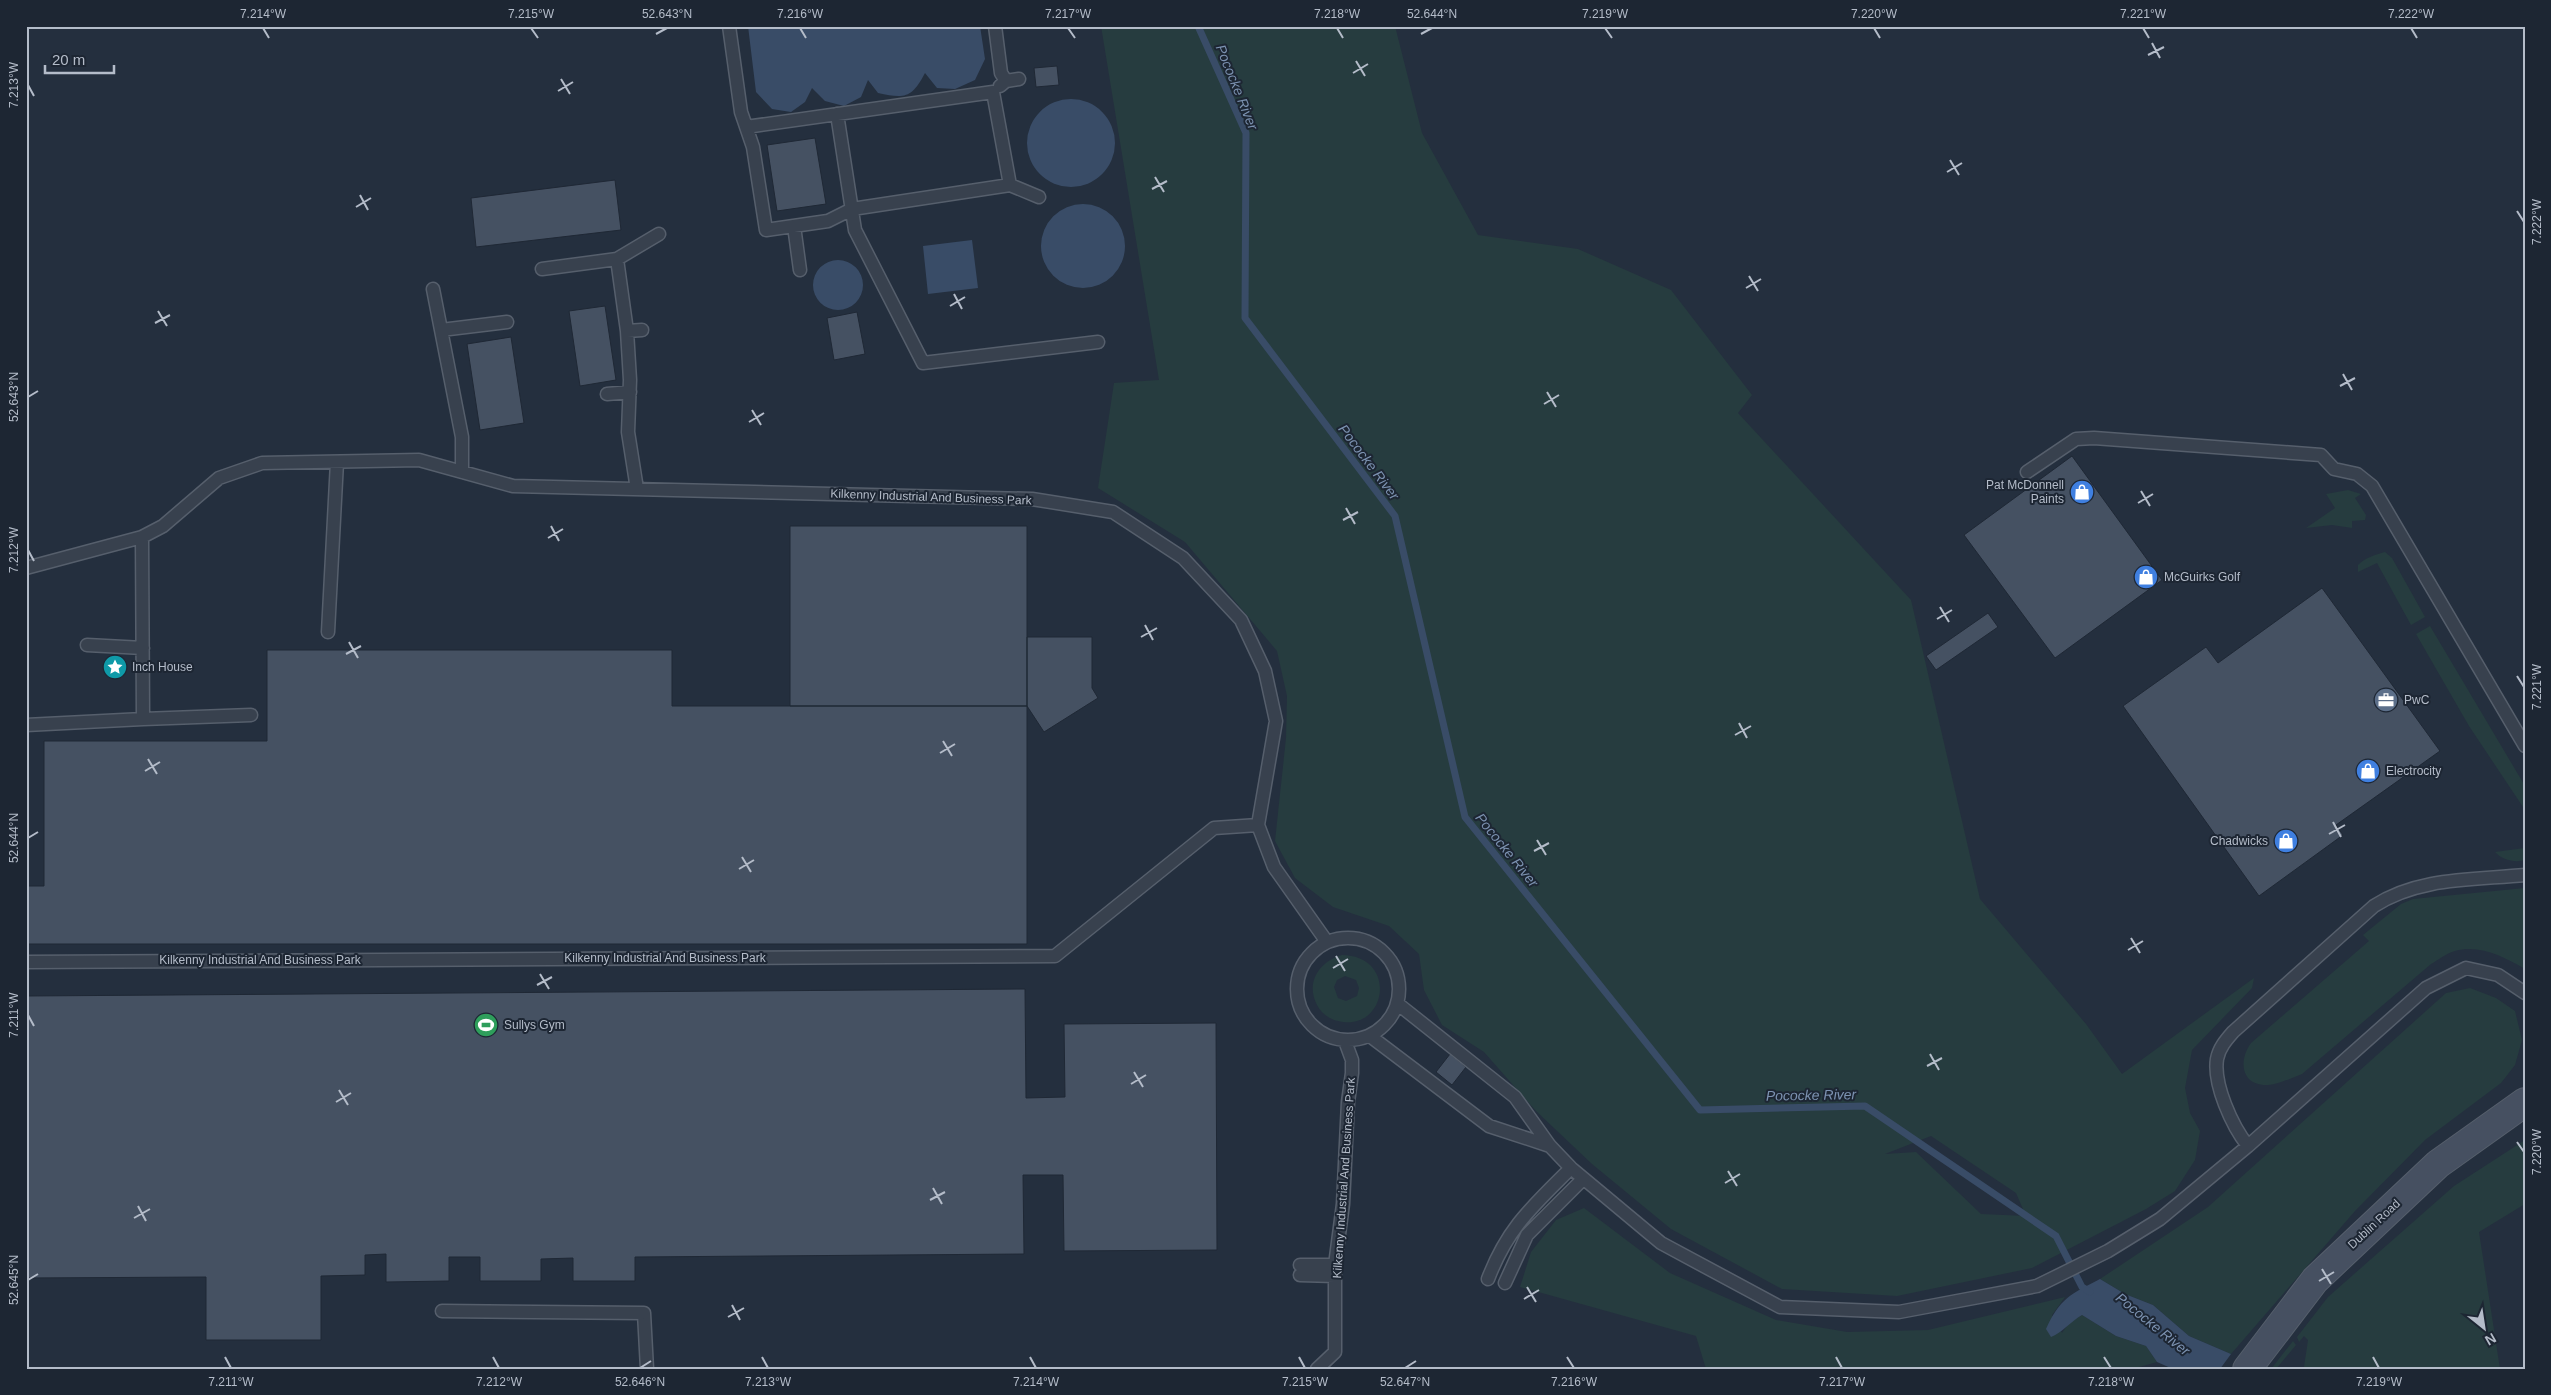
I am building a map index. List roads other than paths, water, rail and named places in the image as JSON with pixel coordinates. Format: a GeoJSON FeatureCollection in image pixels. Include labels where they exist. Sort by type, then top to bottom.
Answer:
{"type":"FeatureCollection","features":[{"type":"Feature","properties":{"kind":"main road","name":"Dublin Road"},"geometry":{"type":"LineString","coordinates":[[2247,1369],[2268,1339],[2315,1280],[2431,1170],[2525,1102]]}},
{"type":"Feature","properties":{"kind":"lane"},"geometry":{"type":"LineString","coordinates":[[729,26],[741,112],[752,147],[766,230],[828,221],[852,209],[1010,185],[1039,197]]}},
{"type":"Feature","properties":{"kind":"lane"},"geometry":{"type":"LineString","coordinates":[[995,26],[1001,73],[1006,81]]}},
{"type":"Feature","properties":{"kind":"lane"},"geometry":{"type":"LineString","coordinates":[[746,127],[993,92],[1006,81],[1019,80]]}},
{"type":"Feature","properties":{"kind":"lane"},"geometry":{"type":"LineString","coordinates":[[993,92],[1010,185]]}},
{"type":"Feature","properties":{"kind":"lane"},"geometry":{"type":"LineString","coordinates":[[837,114],[855,230],[923,363],[1098,342]]}},
{"type":"Feature","properties":{"kind":"lane"},"geometry":{"type":"LineString","coordinates":[[794,226],[800,270]]}},
{"type":"Feature","properties":{"kind":"lane"},"geometry":{"type":"LineString","coordinates":[[542,269],[617,259],[659,234]]}},
{"type":"Feature","properties":{"kind":"lane"},"geometry":{"type":"LineString","coordinates":[[617,259],[627,331],[630,392],[628,432],[637,489]]}},
{"type":"Feature","properties":{"kind":"lane"},"geometry":{"type":"LineString","coordinates":[[433,289],[462,437],[462,472]]}},
{"type":"Feature","properties":{"kind":"lane"},"geometry":{"type":"LineString","coordinates":[[441,330],[507,322]]}},
{"type":"Feature","properties":{"kind":"lane"},"geometry":{"type":"LineString","coordinates":[[627,331],[642,330]]}},
{"type":"Feature","properties":{"kind":"lane"},"geometry":{"type":"LineString","coordinates":[[607,394],[630,392]]}},
{"type":"Feature","properties":{"kind":"lane"},"geometry":{"type":"LineString","coordinates":[[2027,472],[2076,439],[2094,438],[2320,455],[2334,469],[2362,476],[2372,486],[2525,746]]}},
{"type":"Feature","properties":{"kind":"lane","name":"Kilkenny Industrial And Business Park"},"geometry":{"type":"LineString","coordinates":[[26,568],[142,537],[163,526],[220,478],[262,464],[420,460],[513,486],[1032,498],[1113,512],[1183,558],[1241,620],[1265,671],[1276,721],[1258,825],[1214,828],[1055,956],[26,962]]}},
{"type":"Feature","properties":{"kind":"lane"},"geometry":{"type":"LineString","coordinates":[[328,632],[337,462]]}},
{"type":"Feature","properties":{"kind":"lane"},"geometry":{"type":"LineString","coordinates":[[142,537],[143,718]]}},
{"type":"Feature","properties":{"kind":"lane"},"geometry":{"type":"LineString","coordinates":[[87,645],[143,648]]}},
{"type":"Feature","properties":{"kind":"lane"},"geometry":{"type":"LineString","coordinates":[[26,725],[143,718],[251,715]]}},
{"type":"Feature","properties":{"kind":"lane"},"geometry":{"type":"LineString","coordinates":[[1258,825],[1274,867],[1327,942]]}},
{"type":"Feature","properties":{"kind":"lane"},"geometry":{"type":"LineString","coordinates":[[2248,1146],[2233,1122],[2223,1100],[2218,1076],[2217,1058],[2222,1046],[2233,1032],[2374,906],[2391,895],[2421,884],[2525,875]]}},
{"type":"Feature","properties":{"kind":"lane"},"geometry":{"type":"LineString","coordinates":[[1344,938],[1360,939],[1376,946],[1388,956],[1397,971],[1400,987],[1398,1004],[1392,1017],[1382,1028],[1370,1036],[1345,1041],[1328,1037],[1314,1028],[1303,1015],[1297,998],[1297,981],[1302,965],[1313,951],[1327,942],[1344,938]]}},
{"type":"Feature","properties":{"kind":"lane"},"geometry":{"type":"LineString","coordinates":[[1398,1004],[1515,1097],[1550,1146],[1571,1168],[1661,1243],[1780,1307],[1899,1312],[2037,1286],[2108,1251],[2160,1219],[2248,1146],[2426,988],[2466,968],[2498,975],[2525,993]]}},
{"type":"Feature","properties":{"kind":"lane"},"geometry":{"type":"LineString","coordinates":[[1370,1036],[1489,1126],[1550,1146]]}},
{"type":"Feature","properties":{"kind":"lane","name":"Kilkenny Industrial And Business Park"},"geometry":{"type":"LineString","coordinates":[[1317,1369],[1335,1352],[1335,1270],[1343,1204],[1348,1102],[1352,1074],[1352,1060],[1345,1041]]}},
{"type":"Feature","properties":{"kind":"lane"},"geometry":{"type":"LineString","coordinates":[[1488,1279],[1499,1251],[1514,1227],[1571,1168]]}},
{"type":"Feature","properties":{"kind":"lane"},"geometry":{"type":"LineString","coordinates":[[1505,1284],[1527,1235],[1583,1179]]}},
{"type":"Feature","properties":{"kind":"lane"},"geometry":{"type":"LineString","coordinates":[[1300,1270],[1335,1270]]}},
{"type":"Feature","properties":{"kind":"lane"},"geometry":{"type":"LineString","coordinates":[[442,1311],[644,1313],[647,1369]]}},
{"type":"Feature","properties":{"kind":"water"},"geometry":{"type":"Polygon","coordinates":[[[748,26],[980,26],[985,59],[975,80],[955,89],[937,88],[925,73],[912,92],[907,95],[895,96],[878,93],[868,80],[861,97],[844,106],[825,101],[812,88],[805,102],[791,112],[772,109],[756,92],[748,26]]]}},
{"type":"Feature","properties":{"kind":"water"},"geometry":{"type":"Polygon","coordinates":[[[1071,99],[1088,103],[1102,112],[1111,126],[1115,143],[1111,160],[1102,174],[1088,183],[1071,187],[1054,183],[1040,174],[1031,160],[1027,143],[1031,126],[1040,112],[1054,103],[1071,99]]]}},
{"type":"Feature","properties":{"kind":"water"},"geometry":{"type":"Polygon","coordinates":[[[1075,204],[1091,204],[1107,211],[1118,222],[1125,238],[1122,262],[1113,276],[1107,281],[1091,288],[1075,288],[1059,281],[1048,270],[1041,254],[1041,238],[1048,222],[1059,211],[1075,204]]]}},
{"type":"Feature","properties":{"kind":"water"},"geometry":{"type":"Polygon","coordinates":[[[972,240],[978,288],[928,294],[923,246],[972,240]]]}},
{"type":"Feature","properties":{"kind":"water"},"geometry":{"type":"Polygon","coordinates":[[[843,260],[856,267],[862,275],[862,295],[856,303],[848,309],[833,310],[820,303],[814,295],[813,280],[820,267],[828,261],[843,260]]]}},
{"type":"Feature","properties":{"kind":"water"},"geometry":{"type":"Polygon","coordinates":[[[2100,1279],[2125,1294],[2153,1305],[2189,1336],[2231,1354],[2220,1369],[2173,1369],[2157,1362],[2146,1346],[2116,1336],[2082,1315],[2051,1337],[2046,1329],[2056,1310],[2074,1293],[2100,1279]]]}},
{"type":"Feature","properties":{"kind":"waterway","name":"Pococke River"},"geometry":{"type":"LineString","coordinates":[[1198,26],[1246,133],[1245,318],[1395,516],[1465,817],[1700,1110],[1865,1106],[2056,1236],[2082,1287],[2090,1292]]}},
{"type":"Feature","properties":{"kind":"place","name":"Pat McDonnell Paints"},"geometry":{"type":"Point","coordinates":[2082,492]}},
{"type":"Feature","properties":{"kind":"place","name":"McGuirks Golf"},"geometry":{"type":"Point","coordinates":[2146,577]}},
{"type":"Feature","properties":{"kind":"place","name":"Inch House"},"geometry":{"type":"Point","coordinates":[115,667]}},
{"type":"Feature","properties":{"kind":"place","name":"PwC"},"geometry":{"type":"Point","coordinates":[2386,700]}},
{"type":"Feature","properties":{"kind":"place","name":"Electrocity"},"geometry":{"type":"Point","coordinates":[2368,771]}},
{"type":"Feature","properties":{"kind":"place","name":"Chadwicks"},"geometry":{"type":"Point","coordinates":[2286,841]}},
{"type":"Feature","properties":{"kind":"place","name":"Sullys Gym"},"geometry":{"type":"Point","coordinates":[486,1025]}}]}
